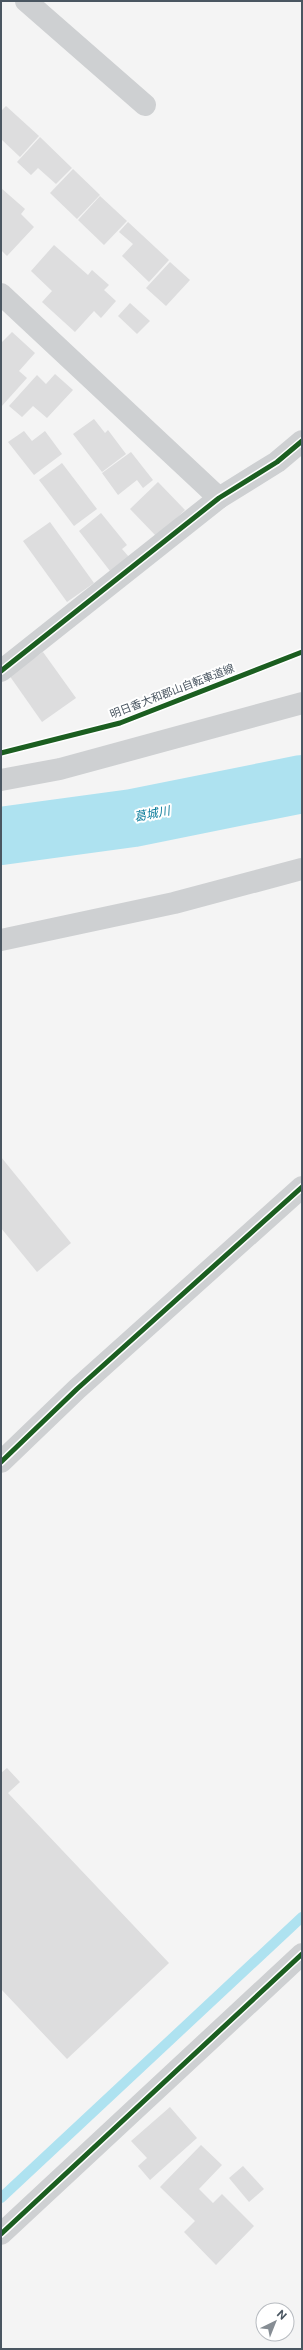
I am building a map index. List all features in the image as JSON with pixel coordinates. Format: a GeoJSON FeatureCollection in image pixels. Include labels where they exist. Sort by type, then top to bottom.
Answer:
{"type":"FeatureCollection","features":[{"type":"Feature","properties":{"kind":"street"},"geometry":{"type":"LineString","coordinates":[[26,1],[145,105]]}},
{"type":"Feature","properties":{"kind":"street"},"geometry":{"type":"LineString","coordinates":[[1,294],[219,498]]}},
{"type":"Feature","properties":{"kind":"street"},"geometry":{"type":"LineString","coordinates":[[1,671],[219,498],[277,462],[302,442]]}},
{"type":"Feature","properties":{"kind":"street"},"geometry":{"type":"LineString","coordinates":[[1,780],[60,770],[302,703]]}},
{"type":"Feature","properties":{"kind":"street"},"geometry":{"type":"LineString","coordinates":[[1,940],[174,903],[302,869]]}},
{"type":"Feature","properties":{"kind":"street"},"geometry":{"type":"LineString","coordinates":[[1,1462],[77,1389],[302,1187]]}},
{"type":"Feature","properties":{"kind":"street"},"geometry":{"type":"LineString","coordinates":[[1,2234],[302,1954]]}},
{"type":"Feature","properties":{"kind":"building"},"geometry":{"type":"Polygon","coordinates":[[[6,106],[39,136],[20,157],[1,139],[1,111],[6,106]]]}},
{"type":"Feature","properties":{"kind":"building"},"geometry":{"type":"Polygon","coordinates":[[[40,137],[72,168],[56,184],[38,168],[31,175],[17,162],[40,137]]]}},
{"type":"Feature","properties":{"kind":"building"},"geometry":{"type":"Polygon","coordinates":[[[73,169],[100,195],[77,219],[50,193],[73,169]]]}},
{"type":"Feature","properties":{"kind":"building"},"geometry":{"type":"Polygon","coordinates":[[[1,188],[25,209],[21,214],[34,227],[7,256],[1,250],[1,188]]]}},
{"type":"Feature","properties":{"kind":"building"},"geometry":{"type":"Polygon","coordinates":[[[100,196],[127,221],[104,245],[78,220],[100,196]]]}},
{"type":"Feature","properties":{"kind":"building"},"geometry":{"type":"Polygon","coordinates":[[[128,222],[169,260],[149,282],[122,256],[133,244],[119,232],[128,222]]]}},
{"type":"Feature","properties":{"kind":"building"},"geometry":{"type":"Polygon","coordinates":[[[54,245],[88,275],[92,270],[109,285],[104,290],[116,301],[101,318],[94,311],[75,332],[42,302],[52,291],[31,271],[54,245]]]}},
{"type":"Feature","properties":{"kind":"building"},"geometry":{"type":"Polygon","coordinates":[[[170,262],[190,280],[166,306],[146,288],[170,262]]]}},
{"type":"Feature","properties":{"kind":"building"},"geometry":{"type":"Polygon","coordinates":[[[130,303],[150,321],[137,334],[118,316],[130,303]]]}},
{"type":"Feature","properties":{"kind":"building"},"geometry":{"type":"Polygon","coordinates":[[[12,332],[35,353],[19,371],[27,378],[1,407],[1,343],[12,332]]]}},
{"type":"Feature","properties":{"kind":"building"},"geometry":{"type":"Polygon","coordinates":[[[55,374],[73,390],[47,418],[33,406],[22,417],[9,406],[37,375],[46,384],[55,374]]]}},
{"type":"Feature","properties":{"kind":"building"},"geometry":{"type":"Polygon","coordinates":[[[94,419],[105,433],[108,430],[126,454],[102,472],[73,434],[94,419]]]}},
{"type":"Feature","properties":{"kind":"building"},"geometry":{"type":"Polygon","coordinates":[[[24,431],[32,441],[45,431],[62,454],[34,475],[8,442],[24,431]]]}},
{"type":"Feature","properties":{"kind":"building"},"geometry":{"type":"Polygon","coordinates":[[[131,452],[153,480],[143,488],[137,480],[118,495],[102,473],[131,452]]]}},
{"type":"Feature","properties":{"kind":"building"},"geometry":{"type":"Polygon","coordinates":[[[62,463],[97,509],[74,526],[39,480],[62,463]]]}},
{"type":"Feature","properties":{"kind":"building"},"geometry":{"type":"Polygon","coordinates":[[[158,482],[185,510],[157,537],[130,509],[158,482]]]}},
{"type":"Feature","properties":{"kind":"building"},"geometry":{"type":"Polygon","coordinates":[[[101,513],[127,545],[122,549],[129,557],[110,571],[79,531],[101,513]]]}},
{"type":"Feature","properties":{"kind":"building"},"geometry":{"type":"Polygon","coordinates":[[[50,522],[94,583],[67,602],[23,541],[50,522]]]}},
{"type":"Feature","properties":{"kind":"building"},"geometry":{"type":"Polygon","coordinates":[[[43,652],[76,698],[42,722],[9,675],[43,652]]]}},
{"type":"Feature","properties":{"kind":"building"},"geometry":{"type":"Polygon","coordinates":[[[1,1157],[71,1243],[37,1272],[1,1228],[1,1157]]]}},
{"type":"Feature","properties":{"kind":"building"},"geometry":{"type":"Polygon","coordinates":[[[7,1768],[20,1782],[8,1793],[169,1963],[67,2059],[1,1989],[1,1773],[7,1768]]]}},
{"type":"Feature","properties":{"kind":"building"},"geometry":{"type":"Polygon","coordinates":[[[170,2107],[197,2138],[150,2180],[138,2166],[147,2158],[131,2141],[170,2107]]]}},
{"type":"Feature","properties":{"kind":"building"},"geometry":{"type":"Polygon","coordinates":[[[201,2145],[222,2165],[199,2189],[213,2203],[222,2194],[254,2226],[216,2265],[184,2232],[195,2221],[160,2187],[201,2145]]]}},
{"type":"Feature","properties":{"kind":"building"},"geometry":{"type":"Polygon","coordinates":[[[243,2166],[264,2189],[249,2202],[229,2178],[243,2166]]]}},
{"type":"Feature","properties":{"kind":"waterway","name":"葛城川"},"geometry":{"type":"LineString","coordinates":[[1,836],[133,818],[302,784]]}},
{"type":"Feature","properties":{"kind":"waterway"},"geometry":{"type":"LineString","coordinates":[[1,2198],[302,1917]]}},
{"type":"Feature","properties":{"kind":"cycle path"},"geometry":{"type":"LineString","coordinates":[[1,671],[219,498],[277,462],[302,441]]}},
{"type":"Feature","properties":{"kind":"cycle path","name":"明日香大和郡山自転車道線"},"geometry":{"type":"LineString","coordinates":[[1,753],[120,723],[302,652]]}},
{"type":"Feature","properties":{"kind":"cycle path"},"geometry":{"type":"LineString","coordinates":[[1,1462],[77,1389],[302,1187]]}},
{"type":"Feature","properties":{"kind":"cycle path"},"geometry":{"type":"LineString","coordinates":[[1,2234],[302,1954]]}}]}
